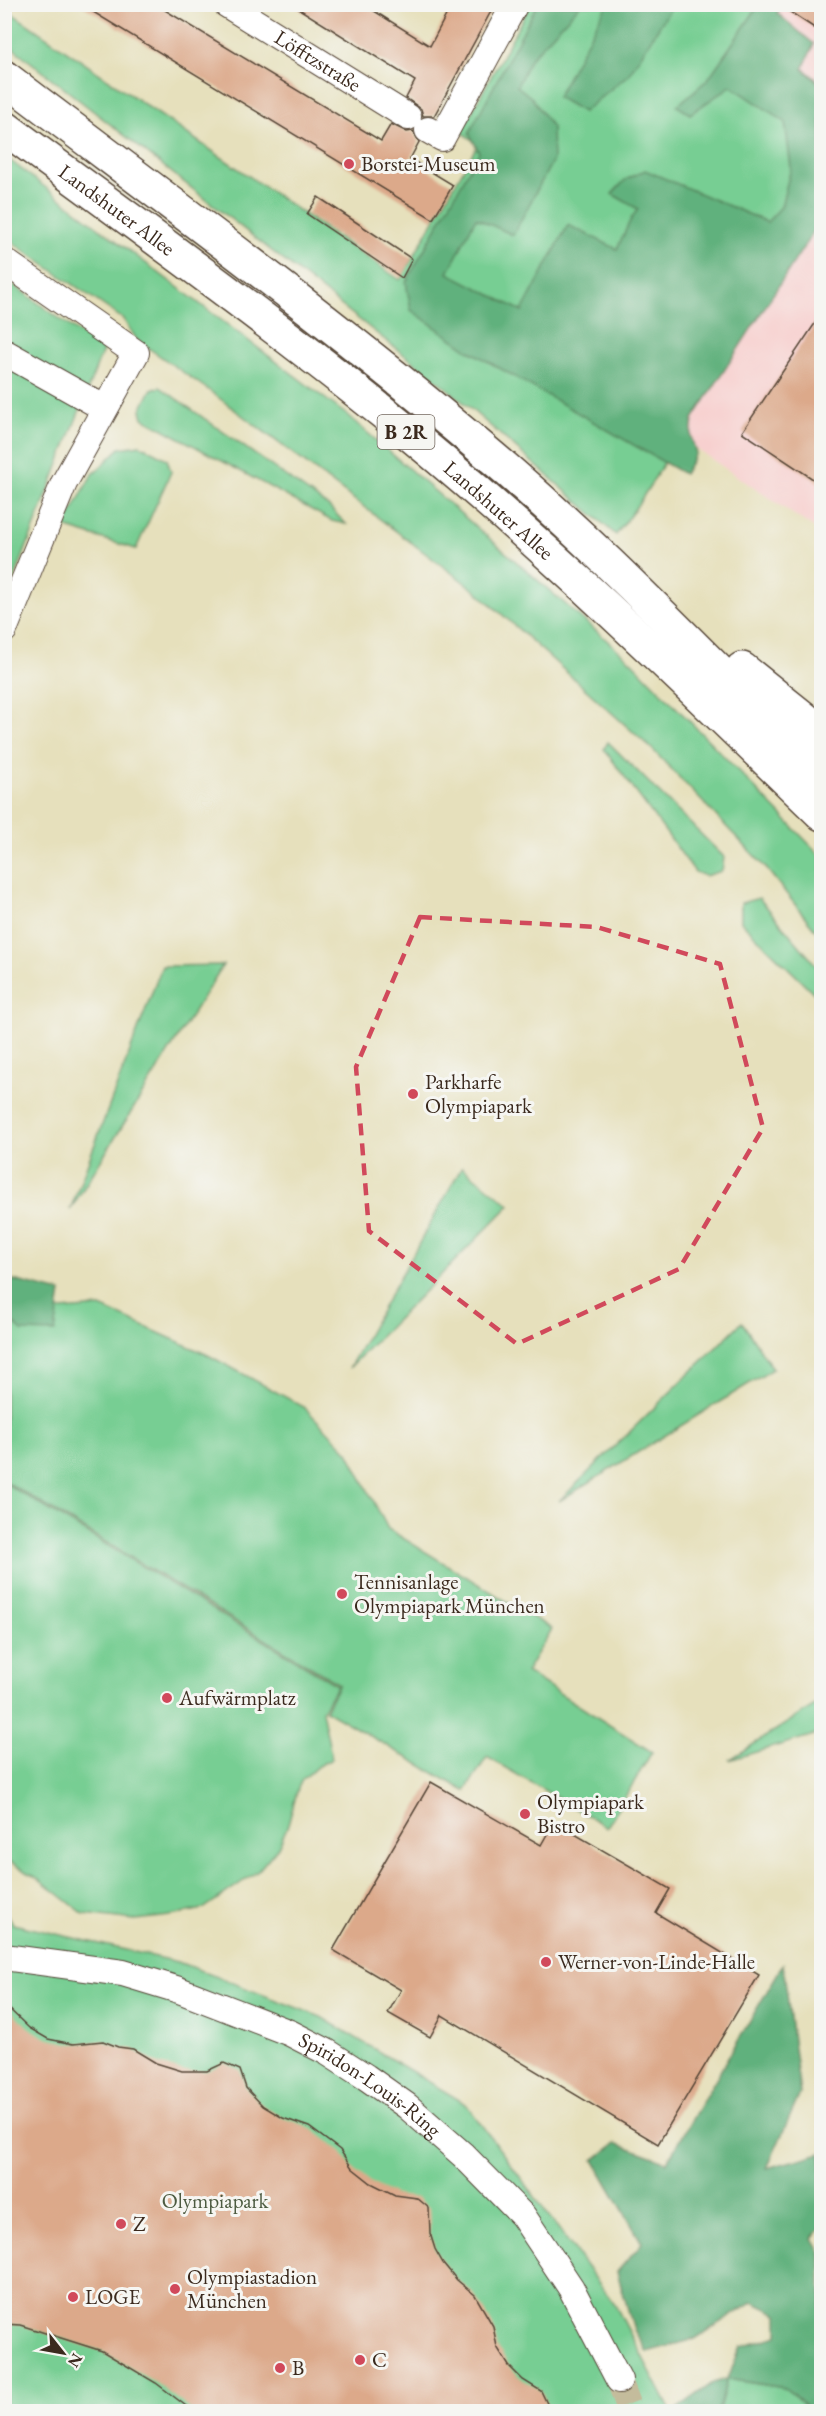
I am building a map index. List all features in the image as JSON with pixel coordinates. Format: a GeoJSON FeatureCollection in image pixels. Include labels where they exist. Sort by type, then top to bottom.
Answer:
{"type":"FeatureCollection","features":[{"type":"Feature","properties":{"kind":"highway","name":"Landshuter Allee"},"geometry":{"type":"LineString","coordinates":[[4,77],[302,303],[488,453],[605,558],[822,774]]}},
{"type":"Feature","properties":{"kind":"highway","name":"Landshuter Allee"},"geometry":{"type":"LineString","coordinates":[[4,127],[272,326],[391,419],[527,536],[822,814]]}},
{"type":"Feature","properties":{"kind":"highway","name":"Landshuter Allee"},"geometry":{"type":"LineString","coordinates":[[605,558],[822,733]]}},
{"type":"Feature","properties":{"kind":"highway","name":"B 2R"},"geometry":{"type":"LineString","coordinates":[[779,772],[822,826]]}},
{"type":"Feature","properties":{"kind":"street","name":"Löfftzstraße"},"geometry":{"type":"LineString","coordinates":[[226,4],[426,128],[515,4]]}},
{"type":"Feature","properties":{"kind":"street"},"geometry":{"type":"LineString","coordinates":[[4,261],[136,353],[64,483],[4,630]]}},
{"type":"Feature","properties":{"kind":"street"},"geometry":{"type":"LineString","coordinates":[[4,352],[104,408]]}},
{"type":"Feature","properties":{"kind":"street","name":"Spiridon-Louis-Ring"},"geometry":{"type":"LineString","coordinates":[[4,1957],[123,1973],[179,1989],[290,2032],[366,2077],[407,2106],[463,2155],[523,2216],[571,2288],[619,2380]]}},
{"type":"Feature","properties":{"kind":"highlighted area"},"geometry":{"type":"Polygon","coordinates":[[[420,917],[597,927],[720,964],[763,1128],[679,1269],[517,1344],[369,1231],[356,1067],[420,917]]]}},
{"type":"Feature","properties":{"kind":"shaded area"},"geometry":{"type":"Polygon","coordinates":[[[779,5],[821,5],[821,83],[760,33],[779,5]]]}},
{"type":"Feature","properties":{"kind":"shaded area"},"geometry":{"type":"Polygon","coordinates":[[[821,213],[821,533],[680,438],[821,213]]]}},
{"type":"Feature","properties":{"kind":"green space"},"geometry":{"type":"Polygon","coordinates":[[[530,5],[779,5],[761,33],[821,83],[821,213],[639,503],[616,535],[449,390],[5,42],[4,8],[400,280],[478,144],[461,132],[530,5]]]}},
{"type":"Feature","properties":{"kind":"green space"},"geometry":{"type":"Polygon","coordinates":[[[537,5],[580,5],[531,58],[517,86],[532,98],[552,127],[553,160],[513,235],[476,218],[448,273],[522,311],[568,225],[617,249],[638,209],[612,194],[625,180],[645,170],[767,222],[781,207],[791,168],[785,122],[731,86],[690,114],[677,106],[708,79],[759,5],[782,5],[777,13],[814,44],[803,69],[821,85],[821,220],[693,419],[691,436],[696,453],[684,474],[468,350],[411,310],[406,282],[479,152],[469,133],[537,5]]]}},
{"type":"Feature","properties":{"kind":"green space"},"geometry":{"type":"Polygon","coordinates":[[[607,5],[673,5],[629,74],[583,112],[557,97],[607,5]]]}},
{"type":"Feature","properties":{"kind":"green space"},"geometry":{"type":"Polygon","coordinates":[[[4,156],[347,415],[632,662],[821,856],[821,937],[766,868],[652,749],[477,592],[207,389],[137,340],[123,319],[16,245],[5,234],[4,156]]]}},
{"type":"Feature","properties":{"kind":"green space"},"geometry":{"type":"Polygon","coordinates":[[[5,279],[103,350],[5,603],[5,279]]]}},
{"type":"Feature","properties":{"kind":"green space"},"geometry":{"type":"Polygon","coordinates":[[[160,387],[329,507],[346,524],[332,521],[143,418],[141,410],[151,390],[160,387]]]}},
{"type":"Feature","properties":{"kind":"green space"},"geometry":{"type":"Polygon","coordinates":[[[140,445],[167,459],[171,472],[136,549],[64,527],[91,476],[120,448],[140,445]]]}},
{"type":"Feature","properties":{"kind":"green space"},"geometry":{"type":"Polygon","coordinates":[[[608,742],[724,857],[722,871],[705,876],[695,872],[604,749],[608,742]]]}},
{"type":"Feature","properties":{"kind":"green space"},"geometry":{"type":"Polygon","coordinates":[[[759,898],[821,971],[821,1000],[741,922],[741,903],[759,898]]]}},
{"type":"Feature","properties":{"kind":"green space"},"geometry":{"type":"Polygon","coordinates":[[[223,965],[70,1210],[162,966],[223,965]]]}},
{"type":"Feature","properties":{"kind":"green space"},"geometry":{"type":"Polygon","coordinates":[[[462,1167],[510,1205],[349,1368],[462,1167]]]}},
{"type":"Feature","properties":{"kind":"green space"},"geometry":{"type":"Polygon","coordinates":[[[5,1278],[61,1292],[55,1332],[22,1331],[5,1316],[5,1278]]]}},
{"type":"Feature","properties":{"kind":"green space","name":"Tennisanlage Olympiapark München"},"geometry":{"type":"Polygon","coordinates":[[[5,1306],[62,1310],[101,1307],[208,1355],[304,1407],[348,1452],[388,1529],[552,1629],[526,1672],[652,1752],[607,1827],[487,1757],[465,1791],[325,1710],[339,1684],[5,1481],[5,1306]]]}},
{"type":"Feature","properties":{"kind":"green space"},"geometry":{"type":"Polygon","coordinates":[[[742,1322],[773,1369],[559,1501],[742,1322]]]}},
{"type":"Feature","properties":{"kind":"green space","name":"Aufwärmplatz"},"geometry":{"type":"Polygon","coordinates":[[[5,1483],[337,1685],[322,1711],[332,1759],[318,1766],[302,1780],[288,1825],[278,1847],[258,1871],[203,1909],[135,1920],[84,1914],[39,1879],[5,1859],[5,1483]]]}},
{"type":"Feature","properties":{"kind":"green space"},"geometry":{"type":"Polygon","coordinates":[[[821,1701],[821,1733],[729,1760],[821,1701]]]}},
{"type":"Feature","properties":{"kind":"green space","name":"Olympiapark"},"geometry":{"type":"Polygon","coordinates":[[[5,1912],[13,1924],[178,1962],[321,2017],[466,2104],[615,2305],[671,2411],[5,2412],[5,1912]]]}},
{"type":"Feature","properties":{"kind":"green space"},"geometry":{"type":"Polygon","coordinates":[[[783,1964],[800,2094],[767,2168],[821,2153],[821,2228],[813,2238],[821,2252],[821,2411],[812,2411],[785,2388],[727,2379],[741,2347],[778,2336],[778,2314],[753,2302],[695,2339],[647,2352],[634,2330],[617,2272],[642,2243],[594,2160],[616,2143],[667,2162],[783,1964]]]}},
{"type":"Feature","properties":{"kind":"green space"},"geometry":{"type":"Polygon","coordinates":[[[727,2379],[785,2388],[812,2411],[718,2412],[727,2379]]]}},
{"type":"Feature","properties":{"kind":"green space"},"geometry":{"type":"Polygon","coordinates":[[[727,2379],[718,2411],[674,2411],[713,2383],[727,2379]]]}},
{"type":"Feature","properties":{"kind":"building"},"geometry":{"type":"Polygon","coordinates":[[[80,4],[155,4],[381,141],[391,124],[407,132],[413,131],[419,142],[410,159],[453,185],[433,219],[80,4]]]}},
{"type":"Feature","properties":{"kind":"building"},"geometry":{"type":"Polygon","coordinates":[[[291,4],[363,4],[430,46],[452,4],[495,4],[434,116],[423,116],[421,109],[406,98],[415,81],[291,4]]]}},
{"type":"Feature","properties":{"kind":"building"},"geometry":{"type":"Polygon","coordinates":[[[778,4],[822,4],[822,33],[778,4]]]}},
{"type":"Feature","properties":{"kind":"building"},"geometry":{"type":"Polygon","coordinates":[[[318,197],[412,259],[402,278],[307,214],[318,197]]]}},
{"type":"Feature","properties":{"kind":"building"},"geometry":{"type":"Polygon","coordinates":[[[822,313],[822,485],[742,432],[822,313]]]}},
{"type":"Feature","properties":{"kind":"building","name":"Werner-von-Linde-Halle"},"geometry":{"type":"Polygon","coordinates":[[[431,1782],[541,1845],[554,1822],[670,1889],[656,1913],[759,1975],[658,2144],[442,2015],[430,2037],[388,2013],[401,1990],[333,1950],[431,1782]]]}},
{"type":"Feature","properties":{"kind":"building"},"geometry":{"type":"Polygon","coordinates":[[[4,2004],[29,2028],[48,2039],[73,2044],[103,2041],[118,2047],[133,2049],[156,2063],[182,2071],[207,2071],[224,2063],[240,2070],[246,2088],[263,2106],[283,2118],[309,2127],[340,2150],[352,2168],[371,2183],[395,2195],[417,2198],[429,2208],[430,2233],[443,2263],[457,2280],[475,2295],[493,2326],[497,2347],[509,2366],[523,2380],[541,2391],[551,2412],[194,2412],[156,2383],[102,2351],[20,2325],[4,2324],[4,2004]]]}},
{"type":"Feature","properties":{"kind":"tunnel"},"geometry":{"type":"LineString","coordinates":[[619,2380],[631,2412]]}},
{"type":"Feature","properties":{"kind":"place","name":"Borstei-Museum"},"geometry":{"type":"Point","coordinates":[349,164]}},
{"type":"Feature","properties":{"kind":"place","name":"Parkharfe Olympiapark"},"geometry":{"type":"Point","coordinates":[413,1094]}},
{"type":"Feature","properties":{"kind":"place","name":"Tennisanlage Olympiapark München"},"geometry":{"type":"Point","coordinates":[342,1594]}},
{"type":"Feature","properties":{"kind":"place","name":"Aufwärmplatz"},"geometry":{"type":"Point","coordinates":[167,1698]}},
{"type":"Feature","properties":{"kind":"place","name":"Olympiapark Bistro"},"geometry":{"type":"Point","coordinates":[525,1814]}},
{"type":"Feature","properties":{"kind":"place","name":"Werner-von-Linde-Halle"},"geometry":{"type":"Point","coordinates":[546,1962]}},
{"type":"Feature","properties":{"kind":"place","name":"Z"},"geometry":{"type":"Point","coordinates":[121,2224]}},
{"type":"Feature","properties":{"kind":"place","name":"Olympiastadion München"},"geometry":{"type":"Point","coordinates":[175,2289]}},
{"type":"Feature","properties":{"kind":"place","name":"LOGE"},"geometry":{"type":"Point","coordinates":[73,2297]}},
{"type":"Feature","properties":{"kind":"place","name":"C"},"geometry":{"type":"Point","coordinates":[360,2360]}},
{"type":"Feature","properties":{"kind":"place","name":"B"},"geometry":{"type":"Point","coordinates":[280,2368]}}]}
